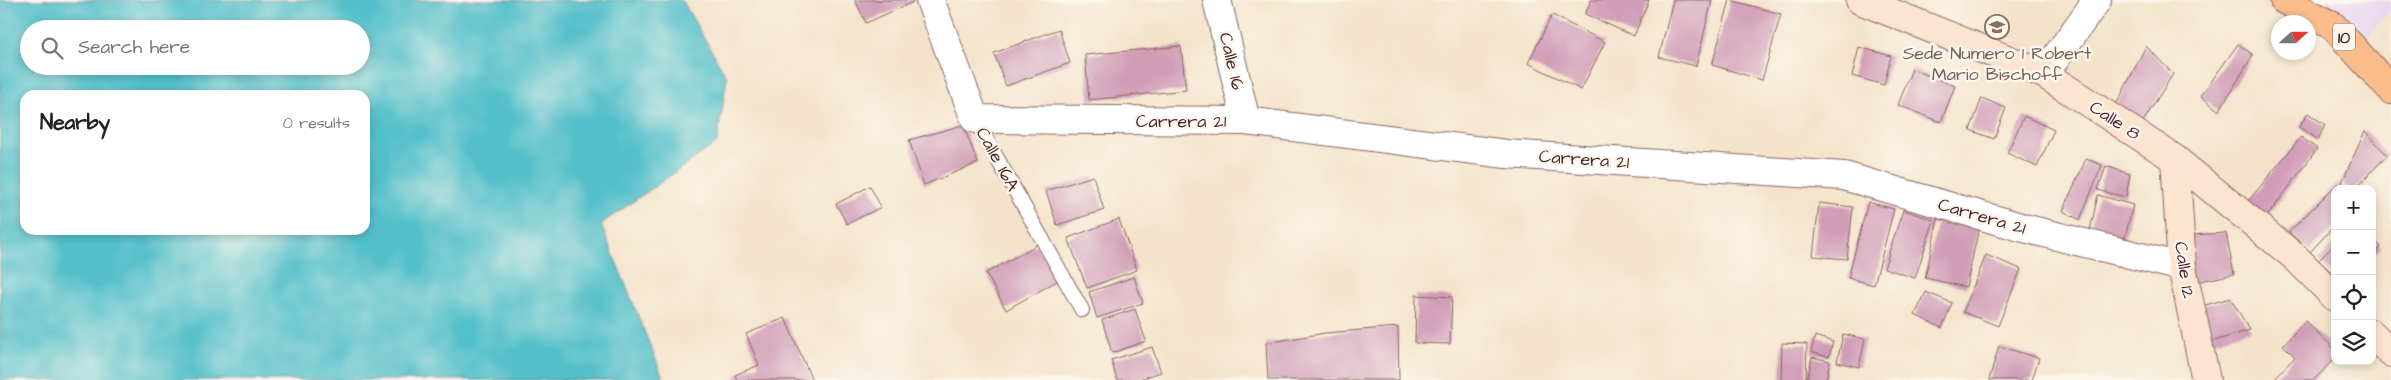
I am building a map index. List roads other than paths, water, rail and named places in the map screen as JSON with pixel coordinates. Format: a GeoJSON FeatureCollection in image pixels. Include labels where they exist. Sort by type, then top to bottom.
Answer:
{"type":"FeatureCollection","features":[{"type":"Feature","properties":{"kind":"main road","name":"Calle 8"},"geometry":{"type":"LineString","coordinates":[[1860,0],[2044,74],[2175,159],[2296,258],[2331,293]]}},
{"type":"Feature","properties":{"kind":"main road","name":"10"},"geometry":{"type":"LineString","coordinates":[[2284,0],[2334,26],[2391,90]]}},
{"type":"Feature","properties":{"kind":"main road","name":"Calle 12"},"geometry":{"type":"LineString","coordinates":[[2175,159],[2182,267],[2206,380]]}},
{"type":"Feature","properties":{"kind":"main road"},"geometry":{"type":"LineString","coordinates":[[2376,338],[2391,353]]}},
{"type":"Feature","properties":{"kind":"street","name":"Calle 16A"},"geometry":{"type":"LineString","coordinates":[[930,0],[975,119]]}},
{"type":"Feature","properties":{"kind":"street","name":"Calle 16"},"geometry":{"type":"LineString","coordinates":[[1217,0],[1246,121]]}},
{"type":"Feature","properties":{"kind":"street"},"geometry":{"type":"LineString","coordinates":[[2044,74],[2097,0]]}},
{"type":"Feature","properties":{"kind":"street","name":"Carrera 21"},"geometry":{"type":"LineString","coordinates":[[975,119],[1246,121],[1506,154],[1844,176],[2024,228],[2182,267]]}},
{"type":"Feature","properties":{"kind":"lane","name":"Calle 16A"},"geometry":{"type":"LineString","coordinates":[[975,119],[1082,310]]}},
{"type":"Feature","properties":{"kind":"water"},"geometry":{"type":"Polygon","coordinates":[[[0,0],[682,0],[727,77],[717,143],[601,224],[664,380],[0,380],[0,0]]]}},
{"type":"Feature","properties":{"kind":"place","name":"Sede Numero 1 Robert Mario Bischoff"},"geometry":{"type":"Point","coordinates":[1997,27]}}]}
